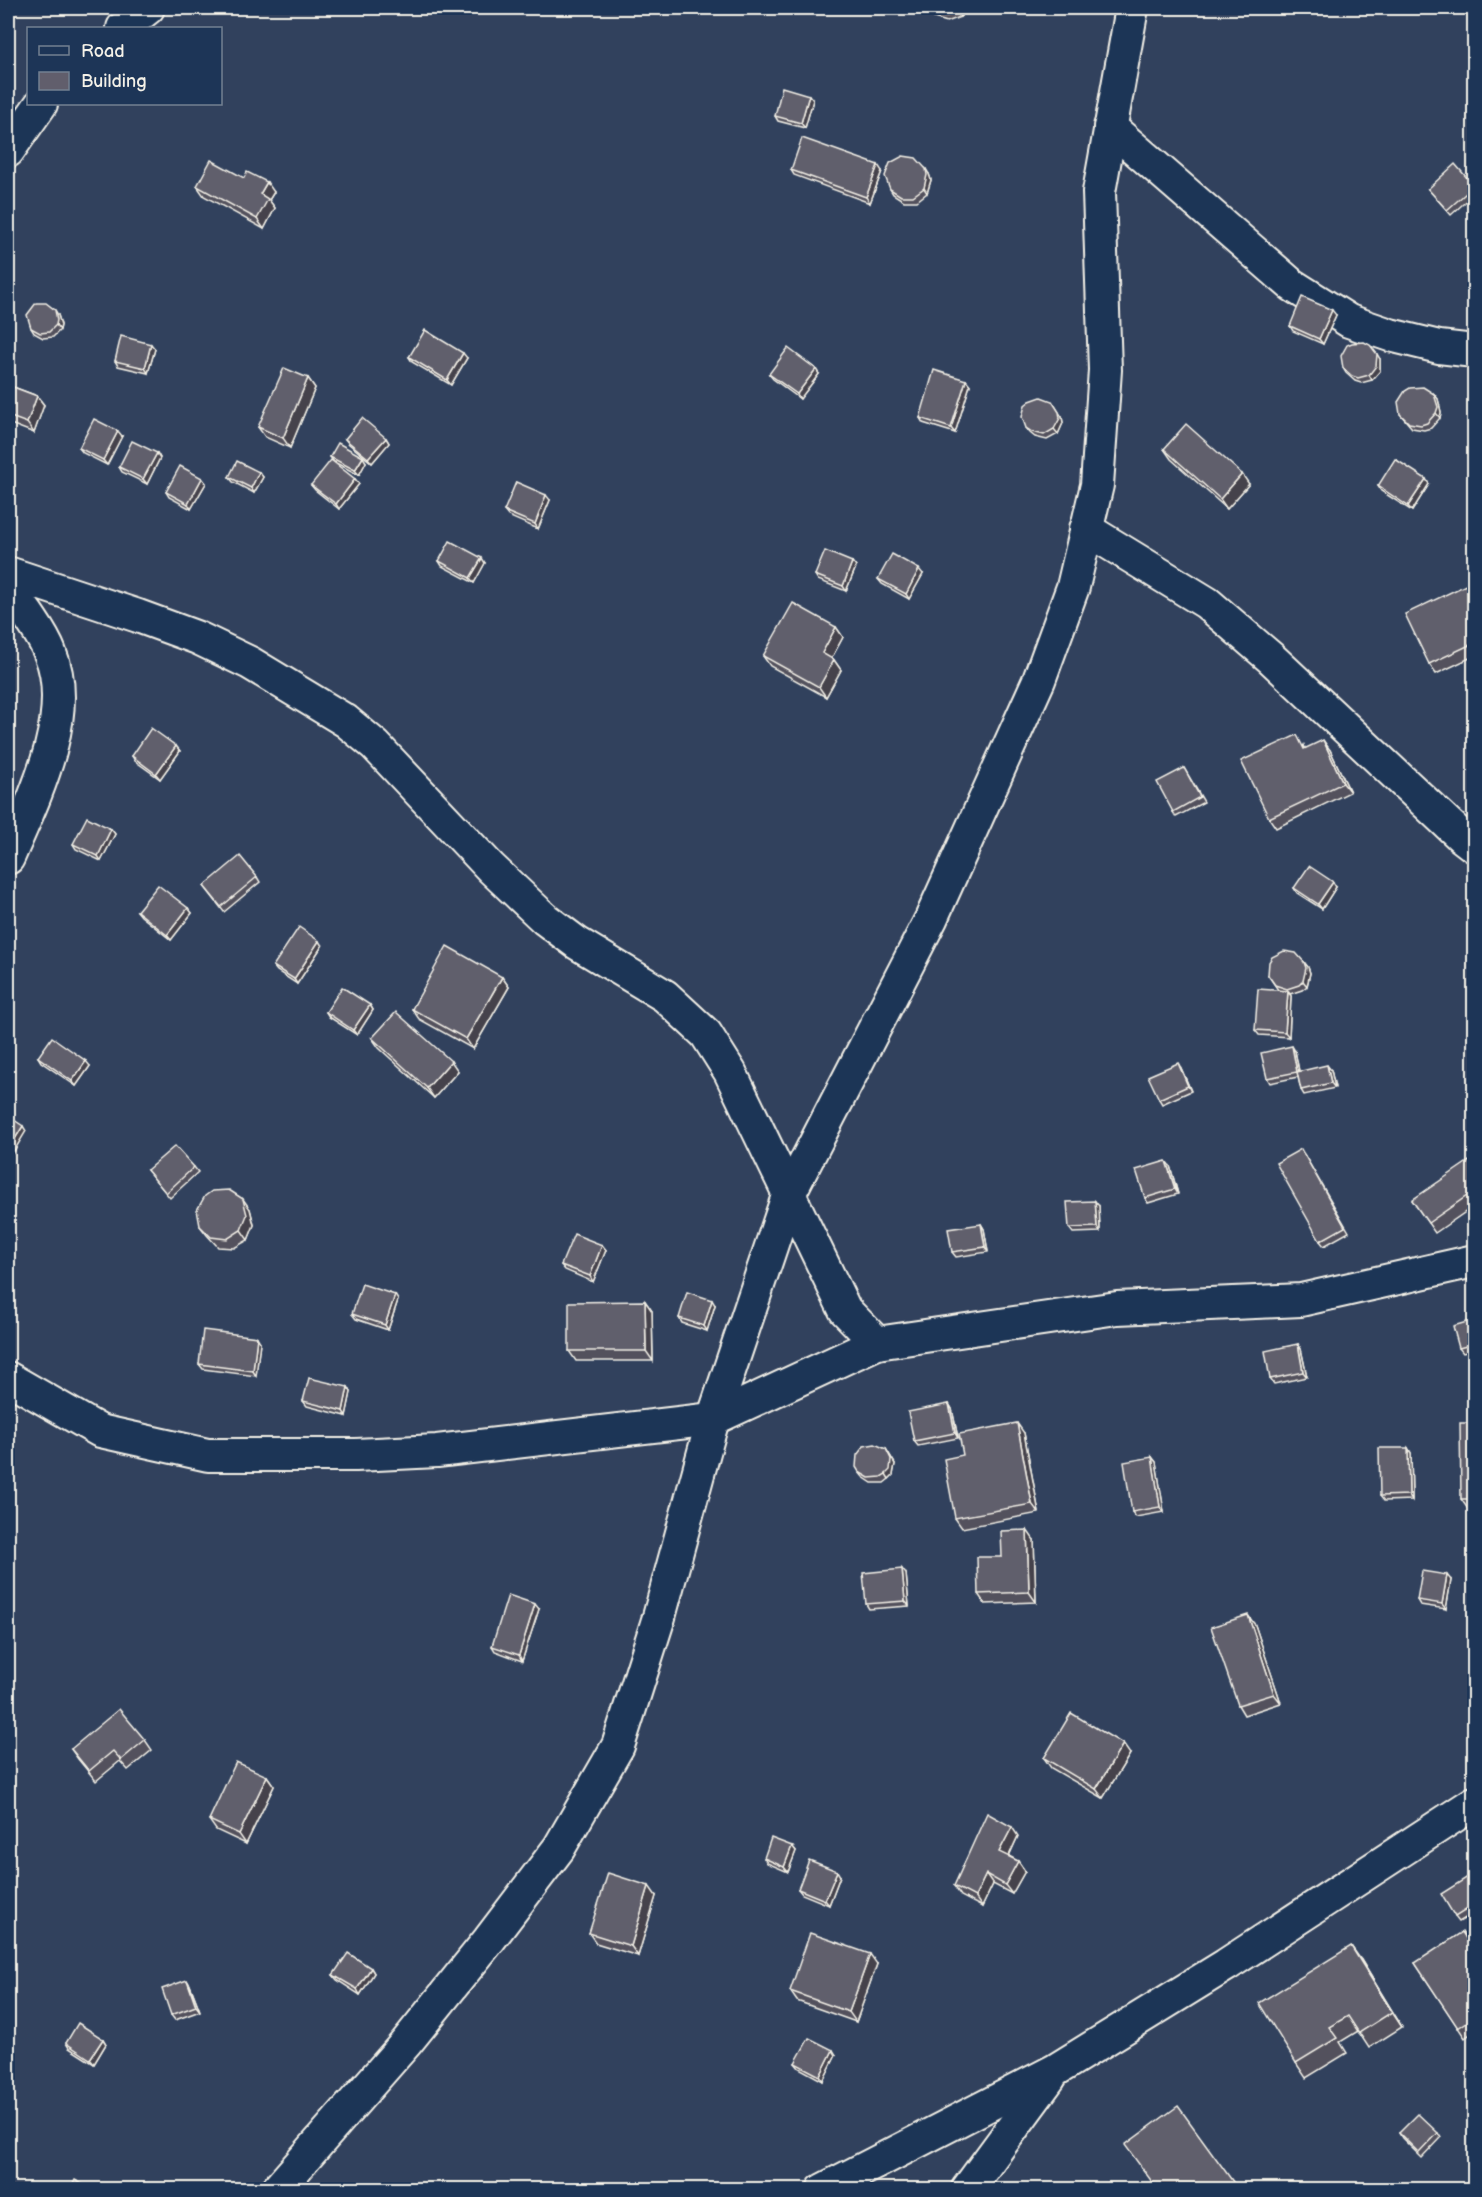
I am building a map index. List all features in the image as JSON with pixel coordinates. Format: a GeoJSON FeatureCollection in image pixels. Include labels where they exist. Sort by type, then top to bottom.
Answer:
{"type":"FeatureCollection","features":[{"type":"Feature","properties":{"kind":"street"},"geometry":{"type":"LineString","coordinates":[[124,27],[148,8]]}},
{"type":"Feature","properties":{"kind":"street"},"geometry":{"type":"LineString","coordinates":[[277,2190],[406,2043],[496,1931],[559,1848],[618,1746],[659,1617],[712,1419],[788,1196],[932,919],[1030,702],[1073,587],[1097,485],[1105,370],[1098,192],[1132,8]]}},
{"type":"Feature","properties":{"kind":"street"},"geometry":{"type":"LineString","coordinates":[[8,151],[41,105]]}},
{"type":"Feature","properties":{"kind":"street"},"geometry":{"type":"LineString","coordinates":[[1110,127],[1292,285],[1348,321],[1390,335],[1439,347],[1474,351]]}},
{"type":"Feature","properties":{"kind":"street"},"geometry":{"type":"LineString","coordinates":[[1086,530],[1207,603],[1271,657],[1474,846]]}},
{"type":"Feature","properties":{"kind":"street"},"geometry":{"type":"LineString","coordinates":[[8,573],[198,638],[250,663],[353,727],[375,745],[491,868],[545,918],[576,943],[665,996],[706,1034],[730,1072],[845,1310],[877,1343]]}},
{"type":"Feature","properties":{"kind":"street"},"geometry":{"type":"LineString","coordinates":[[8,588],[50,653],[58,687],[54,733],[36,793],[8,858]]}},
{"type":"Feature","properties":{"kind":"street"},"geometry":{"type":"LineString","coordinates":[[8,1378],[100,1431],[208,1455],[356,1455],[437,1451],[712,1419],[877,1343],[1117,1308],[1301,1300],[1474,1262]]}},
{"type":"Feature","properties":{"kind":"street"},"geometry":{"type":"LineString","coordinates":[[823,2190],[1054,2071],[1226,1965],[1474,1803]]}},
{"type":"Feature","properties":{"kind":"street"},"geometry":{"type":"LineString","coordinates":[[967,2190],[1054,2071]]}},
{"type":"Feature","properties":{"kind":"building"},"geometry":{"type":"Polygon","coordinates":[[[927,8],[961,8],[944,17],[930,13],[927,8]]]}},
{"type":"Feature","properties":{"kind":"building"},"geometry":{"type":"Polygon","coordinates":[[[782,87],[809,95],[801,123],[775,116],[782,87]]]}},
{"type":"Feature","properties":{"kind":"building"},"geometry":{"type":"Polygon","coordinates":[[[802,138],[878,165],[866,197],[791,170],[802,138]]]}},
{"type":"Feature","properties":{"kind":"building"},"geometry":{"type":"Polygon","coordinates":[[[903,156],[916,158],[926,169],[924,188],[913,196],[901,196],[890,189],[885,176],[890,163],[903,156]]]}},
{"type":"Feature","properties":{"kind":"building"},"geometry":{"type":"Polygon","coordinates":[[[211,160],[244,178],[247,172],[267,182],[260,194],[268,199],[257,219],[197,186],[211,160]]]}},
{"type":"Feature","properties":{"kind":"building"},"geometry":{"type":"Polygon","coordinates":[[[1455,164],[1474,186],[1447,210],[1428,189],[1455,164]]]}},
{"type":"Feature","properties":{"kind":"building"},"geometry":{"type":"Polygon","coordinates":[[[1302,297],[1332,310],[1319,339],[1290,326],[1302,297]]]}},
{"type":"Feature","properties":{"kind":"building"},"geometry":{"type":"Polygon","coordinates":[[[36,303],[46,303],[55,310],[56,325],[49,332],[40,333],[31,328],[27,315],[36,303]]]}},
{"type":"Feature","properties":{"kind":"building"},"geometry":{"type":"Polygon","coordinates":[[[425,330],[463,353],[447,380],[409,357],[425,330]]]}},
{"type":"Feature","properties":{"kind":"building"},"geometry":{"type":"Polygon","coordinates":[[[121,336],[151,344],[145,368],[115,361],[121,336]]]}},
{"type":"Feature","properties":{"kind":"building"},"geometry":{"type":"Polygon","coordinates":[[[1364,342],[1370,345],[1377,354],[1376,366],[1369,375],[1358,378],[1343,368],[1341,356],[1347,345],[1364,342]]]}},
{"type":"Feature","properties":{"kind":"building"},"geometry":{"type":"Polygon","coordinates":[[[788,348],[816,369],[797,394],[769,374],[788,348]]]}},
{"type":"Feature","properties":{"kind":"building"},"geometry":{"type":"Polygon","coordinates":[[[284,368],[308,378],[283,438],[258,427],[284,368]]]}},
{"type":"Feature","properties":{"kind":"building"},"geometry":{"type":"Polygon","coordinates":[[[934,370],[966,380],[951,428],[920,418],[934,370]]]}},
{"type":"Feature","properties":{"kind":"building"},"geometry":{"type":"Polygon","coordinates":[[[8,385],[37,396],[27,423],[8,416],[8,385]]]}},
{"type":"Feature","properties":{"kind":"building"},"geometry":{"type":"Polygon","coordinates":[[[1423,387],[1434,394],[1438,407],[1436,413],[1427,423],[1421,425],[1409,423],[1400,414],[1398,402],[1405,391],[1410,388],[1423,387]]]}},
{"type":"Feature","properties":{"kind":"building"},"geometry":{"type":"Polygon","coordinates":[[[1041,397],[1052,401],[1060,418],[1054,429],[1044,435],[1026,428],[1022,417],[1025,405],[1041,397]]]}},
{"type":"Feature","properties":{"kind":"building"},"geometry":{"type":"Polygon","coordinates":[[[362,418],[386,438],[368,458],[345,439],[362,418]]]}},
{"type":"Feature","properties":{"kind":"building"},"geometry":{"type":"Polygon","coordinates":[[[94,419],[118,431],[103,460],[79,448],[94,419]]]}},
{"type":"Feature","properties":{"kind":"building"},"geometry":{"type":"Polygon","coordinates":[[[1186,424],[1242,474],[1220,499],[1164,449],[1186,424]]]}},
{"type":"Feature","properties":{"kind":"building"},"geometry":{"type":"Polygon","coordinates":[[[132,441],[157,453],[143,479],[119,467],[132,441]]]}},
{"type":"Feature","properties":{"kind":"building"},"geometry":{"type":"Polygon","coordinates":[[[338,443],[363,457],[355,470],[330,457],[338,443]]]}},
{"type":"Feature","properties":{"kind":"building"},"geometry":{"type":"Polygon","coordinates":[[[1395,459],[1426,479],[1408,506],[1378,486],[1395,459]]]}},
{"type":"Feature","properties":{"kind":"building"},"geometry":{"type":"Polygon","coordinates":[[[331,460],[355,479],[336,504],[311,485],[331,460]]]}},
{"type":"Feature","properties":{"kind":"building"},"geometry":{"type":"Polygon","coordinates":[[[237,461],[259,472],[251,488],[229,477],[237,461]]]}},
{"type":"Feature","properties":{"kind":"building"},"geometry":{"type":"Polygon","coordinates":[[[180,466],[202,478],[188,504],[166,492],[180,466]]]}},
{"type":"Feature","properties":{"kind":"building"},"geometry":{"type":"Polygon","coordinates":[[[516,482],[546,495],[535,524],[504,511],[516,482]]]}},
{"type":"Feature","properties":{"kind":"building"},"geometry":{"type":"Polygon","coordinates":[[[450,541],[482,558],[470,578],[439,561],[450,541]]]}},
{"type":"Feature","properties":{"kind":"building"},"geometry":{"type":"Polygon","coordinates":[[[825,551],[852,562],[843,586],[815,575],[825,551]]]}},
{"type":"Feature","properties":{"kind":"building"},"geometry":{"type":"Polygon","coordinates":[[[892,554],[919,569],[906,594],[878,579],[892,554]]]}},
{"type":"Feature","properties":{"kind":"building"},"geometry":{"type":"Polygon","coordinates":[[[1470,583],[1474,592],[1474,643],[1429,664],[1405,614],[1470,583]]]}},
{"type":"Feature","properties":{"kind":"building"},"geometry":{"type":"Polygon","coordinates":[[[793,603],[836,627],[822,653],[834,660],[819,687],[763,656],[793,603]]]}},
{"type":"Feature","properties":{"kind":"building"},"geometry":{"type":"Polygon","coordinates":[[[151,728],[176,746],[156,774],[132,756],[151,728]]]}},
{"type":"Feature","properties":{"kind":"building"},"geometry":{"type":"Polygon","coordinates":[[[1297,735],[1304,749],[1323,740],[1343,783],[1269,818],[1241,761],[1297,735]]]}},
{"type":"Feature","properties":{"kind":"building"},"geometry":{"type":"Polygon","coordinates":[[[1184,768],[1200,797],[1173,812],[1157,782],[1184,768]]]}},
{"type":"Feature","properties":{"kind":"building"},"geometry":{"type":"Polygon","coordinates":[[[87,817],[111,829],[98,856],[73,844],[87,817]]]}},
{"type":"Feature","properties":{"kind":"building"},"geometry":{"type":"Polygon","coordinates":[[[240,856],[257,877],[221,907],[204,886],[240,856]]]}},
{"type":"Feature","properties":{"kind":"building"},"geometry":{"type":"Polygon","coordinates":[[[1309,866],[1333,882],[1318,904],[1294,888],[1309,866]]]}},
{"type":"Feature","properties":{"kind":"building"},"geometry":{"type":"Polygon","coordinates":[[[158,885],[188,908],[167,935],[137,911],[158,885]]]}},
{"type":"Feature","properties":{"kind":"building"},"geometry":{"type":"Polygon","coordinates":[[[299,927],[319,941],[294,979],[273,966],[299,927]]]}},
{"type":"Feature","properties":{"kind":"building"},"geometry":{"type":"Polygon","coordinates":[[[447,946],[502,977],[466,1039],[412,1009],[447,946]]]}},
{"type":"Feature","properties":{"kind":"building"},"geometry":{"type":"Polygon","coordinates":[[[1284,951],[1296,953],[1306,968],[1303,981],[1287,989],[1275,985],[1268,975],[1269,962],[1272,957],[1284,951]]]}},
{"type":"Feature","properties":{"kind":"building"},"geometry":{"type":"Polygon","coordinates":[[[342,987],[370,1005],[353,1030],[326,1012],[342,987]]]}},
{"type":"Feature","properties":{"kind":"building"},"geometry":{"type":"Polygon","coordinates":[[[1258,989],[1288,991],[1285,1032],[1255,1030],[1258,989]]]}},
{"type":"Feature","properties":{"kind":"building"},"geometry":{"type":"Polygon","coordinates":[[[396,1012],[451,1061],[427,1088],[372,1038],[396,1012]]]}},
{"type":"Feature","properties":{"kind":"building"},"geometry":{"type":"Polygon","coordinates":[[[52,1037],[86,1061],[72,1081],[38,1057],[52,1037]]]}},
{"type":"Feature","properties":{"kind":"building"},"geometry":{"type":"Polygon","coordinates":[[[1292,1046],[1297,1072],[1267,1078],[1261,1053],[1292,1046]]]}},
{"type":"Feature","properties":{"kind":"building"},"geometry":{"type":"Polygon","coordinates":[[[1178,1063],[1188,1086],[1159,1099],[1148,1076],[1178,1063]]]}},
{"type":"Feature","properties":{"kind":"building"},"geometry":{"type":"Polygon","coordinates":[[[1327,1065],[1331,1083],[1301,1090],[1297,1072],[1327,1065]]]}},
{"type":"Feature","properties":{"kind":"building"},"geometry":{"type":"Polygon","coordinates":[[[8,1116],[23,1126],[8,1150],[8,1116]]]}},
{"type":"Feature","properties":{"kind":"building"},"geometry":{"type":"Polygon","coordinates":[[[175,1146],[194,1167],[166,1193],[147,1170],[175,1146]]]}},
{"type":"Feature","properties":{"kind":"building"},"geometry":{"type":"Polygon","coordinates":[[[1301,1149],[1345,1227],[1320,1241],[1276,1163],[1301,1149]]]}},
{"type":"Feature","properties":{"kind":"building"},"geometry":{"type":"Polygon","coordinates":[[[1166,1161],[1175,1189],[1145,1198],[1136,1170],[1166,1161]]]}},
{"type":"Feature","properties":{"kind":"building"},"geometry":{"type":"Polygon","coordinates":[[[1469,1161],[1474,1169],[1474,1191],[1428,1223],[1412,1200],[1469,1161]]]}},
{"type":"Feature","properties":{"kind":"building"},"geometry":{"type":"Polygon","coordinates":[[[229,1190],[243,1199],[247,1215],[241,1230],[227,1239],[211,1237],[200,1226],[197,1210],[205,1196],[212,1191],[229,1190]]]}},
{"type":"Feature","properties":{"kind":"building"},"geometry":{"type":"Polygon","coordinates":[[[1095,1201],[1097,1227],[1069,1228],[1067,1202],[1095,1201]]]}},
{"type":"Feature","properties":{"kind":"building"},"geometry":{"type":"Polygon","coordinates":[[[981,1224],[985,1247],[952,1252],[948,1229],[981,1224]]]}},
{"type":"Feature","properties":{"kind":"building"},"geometry":{"type":"Polygon","coordinates":[[[574,1234],[602,1245],[590,1276],[561,1265],[574,1234]]]}},
{"type":"Feature","properties":{"kind":"building"},"geometry":{"type":"Polygon","coordinates":[[[362,1284],[395,1295],[385,1325],[352,1314],[362,1284]]]}},
{"type":"Feature","properties":{"kind":"building"},"geometry":{"type":"Polygon","coordinates":[[[687,1292],[712,1300],[704,1326],[679,1318],[687,1292]]]}},
{"type":"Feature","properties":{"kind":"building"},"geometry":{"type":"Polygon","coordinates":[[[645,1301],[646,1351],[569,1351],[569,1302],[645,1301]]]}},
{"type":"Feature","properties":{"kind":"building"},"geometry":{"type":"Polygon","coordinates":[[[1474,1320],[1474,1344],[1459,1348],[1453,1326],[1474,1320]]]}},
{"type":"Feature","properties":{"kind":"building"},"geometry":{"type":"Polygon","coordinates":[[[203,1330],[257,1337],[253,1371],[199,1364],[203,1330]]]}},
{"type":"Feature","properties":{"kind":"building"},"geometry":{"type":"Polygon","coordinates":[[[1298,1344],[1303,1372],[1270,1379],[1265,1351],[1298,1344]]]}},
{"type":"Feature","properties":{"kind":"building"},"geometry":{"type":"Polygon","coordinates":[[[309,1378],[348,1387],[343,1411],[303,1401],[309,1378]]]}},
{"type":"Feature","properties":{"kind":"building"},"geometry":{"type":"Polygon","coordinates":[[[949,1404],[955,1433],[914,1441],[908,1412],[949,1404]]]}},
{"type":"Feature","properties":{"kind":"building"},"geometry":{"type":"Polygon","coordinates":[[[1017,1423],[1032,1504],[955,1518],[944,1459],[963,1455],[959,1434],[1017,1423]]]}},
{"type":"Feature","properties":{"kind":"building"},"geometry":{"type":"Polygon","coordinates":[[[1460,1423],[1474,1423],[1474,1499],[1461,1499],[1460,1423]]]}},
{"type":"Feature","properties":{"kind":"building"},"geometry":{"type":"Polygon","coordinates":[[[875,1444],[886,1449],[891,1459],[890,1470],[881,1477],[869,1478],[859,1472],[856,1467],[857,1455],[864,1446],[875,1444]]]}},
{"type":"Feature","properties":{"kind":"building"},"geometry":{"type":"Polygon","coordinates":[[[1379,1448],[1408,1448],[1409,1495],[1380,1496],[1379,1448]]]}},
{"type":"Feature","properties":{"kind":"building"},"geometry":{"type":"Polygon","coordinates":[[[1152,1457],[1160,1507],[1132,1512],[1124,1462],[1152,1457]]]}},
{"type":"Feature","properties":{"kind":"building"},"geometry":{"type":"Polygon","coordinates":[[[1027,1530],[1029,1592],[978,1594],[977,1557],[1002,1557],[1001,1531],[1027,1530]]]}},
{"type":"Feature","properties":{"kind":"building"},"geometry":{"type":"Polygon","coordinates":[[[902,1569],[905,1601],[866,1604],[863,1573],[902,1569]]]}},
{"type":"Feature","properties":{"kind":"building"},"geometry":{"type":"Polygon","coordinates":[[[1422,1571],[1447,1575],[1442,1604],[1417,1600],[1422,1571]]]}},
{"type":"Feature","properties":{"kind":"building"},"geometry":{"type":"Polygon","coordinates":[[[508,1595],[535,1604],[519,1655],[492,1646],[508,1595]]]}},
{"type":"Feature","properties":{"kind":"building"},"geometry":{"type":"Polygon","coordinates":[[[1248,1615],[1274,1694],[1238,1705],[1211,1627],[1248,1615]]]}},
{"type":"Feature","properties":{"kind":"building"},"geometry":{"type":"Polygon","coordinates":[[[119,1709],[145,1740],[121,1760],[113,1751],[89,1771],[71,1749],[119,1709]]]}},
{"type":"Feature","properties":{"kind":"building"},"geometry":{"type":"Polygon","coordinates":[[[1071,1713],[1123,1744],[1096,1789],[1044,1758],[1071,1713]]]}},
{"type":"Feature","properties":{"kind":"building"},"geometry":{"type":"Polygon","coordinates":[[[236,1762],[267,1776],[239,1834],[209,1820],[236,1762]]]}},
{"type":"Feature","properties":{"kind":"building"},"geometry":{"type":"Polygon","coordinates":[[[987,1813],[1012,1827],[999,1852],[1018,1861],[1005,1885],[986,1874],[975,1897],[954,1886],[987,1813]]]}},
{"type":"Feature","properties":{"kind":"building"},"geometry":{"type":"Polygon","coordinates":[[[771,1838],[792,1846],[784,1867],[764,1858],[771,1838]]]}},
{"type":"Feature","properties":{"kind":"building"},"geometry":{"type":"Polygon","coordinates":[[[809,1860],[837,1871],[825,1900],[798,1889],[809,1860]]]}},
{"type":"Feature","properties":{"kind":"building"},"geometry":{"type":"Polygon","coordinates":[[[608,1873],[649,1886],[631,1946],[589,1933],[608,1873]]]}},
{"type":"Feature","properties":{"kind":"building"},"geometry":{"type":"Polygon","coordinates":[[[1474,1873],[1474,1905],[1455,1917],[1441,1894],[1474,1873]]]}},
{"type":"Feature","properties":{"kind":"building"},"geometry":{"type":"Polygon","coordinates":[[[1462,1932],[1474,1951],[1474,2017],[1458,2028],[1415,1963],[1462,1932]]]}},
{"type":"Feature","properties":{"kind":"building"},"geometry":{"type":"Polygon","coordinates":[[[810,1933],[870,1954],[849,2012],[790,1991],[810,1933]]]}},
{"type":"Feature","properties":{"kind":"building"},"geometry":{"type":"Polygon","coordinates":[[[1351,1946],[1392,2012],[1359,2033],[1348,2016],[1329,2027],[1337,2038],[1296,2063],[1259,2003],[1351,1946]]]}},
{"type":"Feature","properties":{"kind":"building"},"geometry":{"type":"Polygon","coordinates":[[[348,1953],[371,1968],[357,1989],[333,1975],[348,1953]]]}},
{"type":"Feature","properties":{"kind":"building"},"geometry":{"type":"Polygon","coordinates":[[[187,1980],[196,2006],[171,2015],[162,1989],[187,1980]]]}},
{"type":"Feature","properties":{"kind":"building"},"geometry":{"type":"Polygon","coordinates":[[[78,2023],[103,2039],[90,2059],[66,2043],[78,2023]]]}},
{"type":"Feature","properties":{"kind":"building"},"geometry":{"type":"Polygon","coordinates":[[[809,2038],[833,2050],[820,2076],[795,2063],[809,2038]]]}},
{"type":"Feature","properties":{"kind":"building"},"geometry":{"type":"Polygon","coordinates":[[[1178,2106],[1239,2190],[1158,2190],[1125,2145],[1178,2106]]]}},
{"type":"Feature","properties":{"kind":"building"},"geometry":{"type":"Polygon","coordinates":[[[1418,2114],[1438,2133],[1419,2153],[1399,2133],[1418,2114]]]}},
{"type":"Feature","properties":{"kind":"building"},"geometry":{"type":"Polygon","coordinates":[[[75,2180],[93,2190],[70,2190],[75,2180]]]}}]}
